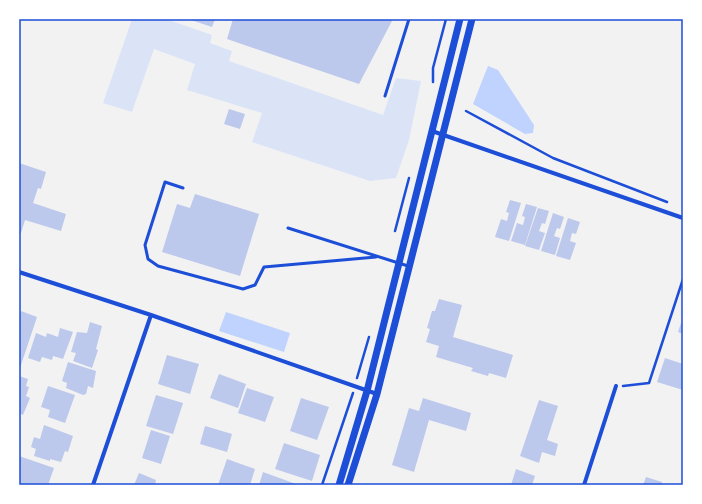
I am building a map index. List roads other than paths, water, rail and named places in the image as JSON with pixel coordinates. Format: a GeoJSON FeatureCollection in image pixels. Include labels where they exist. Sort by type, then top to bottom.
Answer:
{"type":"FeatureCollection","features":[{"type":"Feature","properties":{"kind":"street"},"geometry":{"type":"LineString","coordinates":[[339,485],[367,391],[425,164],[460,19]]}},
{"type":"Feature","properties":{"kind":"street"},"geometry":{"type":"LineString","coordinates":[[348,485],[377,394],[408,266],[472,19]]}},
{"type":"Feature","properties":{"kind":"street"},"geometry":{"type":"LineString","coordinates":[[432,131],[683,218]]}},
{"type":"Feature","properties":{"kind":"street"},"geometry":{"type":"LineString","coordinates":[[19,272],[151,315],[377,394]]}},
{"type":"Feature","properties":{"kind":"street"},"geometry":{"type":"LineString","coordinates":[[93,485],[151,315]]}},
{"type":"Feature","properties":{"kind":"street"},"geometry":{"type":"LineString","coordinates":[[584,485],[616,386]]}},
{"type":"Feature","properties":{"kind":"lane"},"geometry":{"type":"LineString","coordinates":[[385,96],[409,19]]}},
{"type":"Feature","properties":{"kind":"lane"},"geometry":{"type":"LineString","coordinates":[[183,188],[165,182],[145,245],[148,259],[158,266],[243,290],[256,284],[264,267],[376,257]]}},
{"type":"Feature","properties":{"kind":"lane"},"geometry":{"type":"LineString","coordinates":[[288,228],[340,243],[376,257],[408,266]]}},
{"type":"Feature","properties":{"kind":"water"},"geometry":{"type":"Polygon","coordinates":[[[488,66],[498,70],[534,125],[533,133],[525,134],[473,104],[488,66]]]}},
{"type":"Feature","properties":{"kind":"water"},"geometry":{"type":"Polygon","coordinates":[[[226,312],[290,333],[284,352],[219,331],[226,312]]]}}]}
